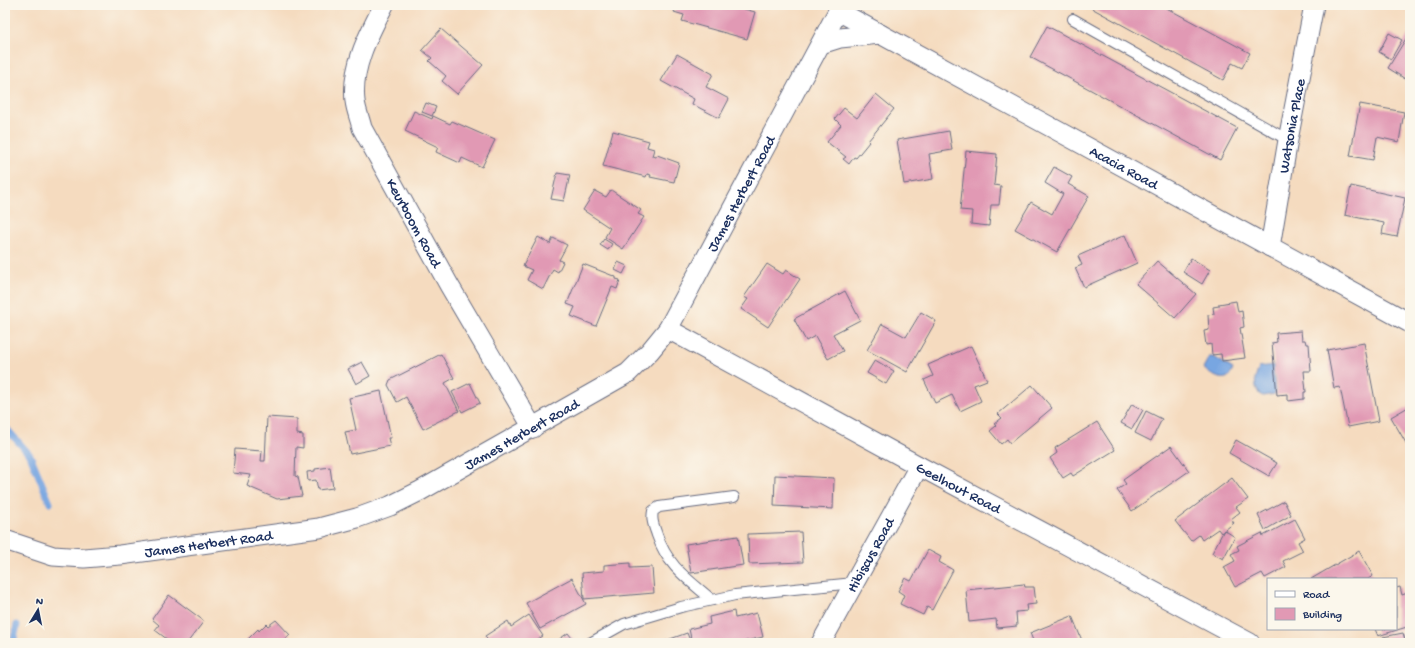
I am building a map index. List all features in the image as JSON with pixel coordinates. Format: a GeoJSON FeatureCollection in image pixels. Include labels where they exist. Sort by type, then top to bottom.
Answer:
{"type":"FeatureCollection","features":[{"type":"Feature","properties":{"kind":"street","name":"Keurboom Road"},"geometry":{"type":"LineString","coordinates":[[384,5],[373,27],[356,70],[355,100],[362,128],[449,284],[533,428]]}},
{"type":"Feature","properties":{"kind":"street","name":"Watsonia Place"},"geometry":{"type":"LineString","coordinates":[[1270,247],[1288,140],[1314,5]]}},
{"type":"Feature","properties":{"kind":"street","name":"James Herbert Road"},"geometry":{"type":"LineString","coordinates":[[5,540],[53,556],[84,558],[120,555],[319,528],[357,518],[390,506],[420,491],[628,373],[650,351],[668,329],[839,8]]}},
{"type":"Feature","properties":{"kind":"street","name":"Acacia Road"},"geometry":{"type":"LineString","coordinates":[[839,8],[880,34],[1410,323]]}},
{"type":"Feature","properties":{"kind":"street"},"geometry":{"type":"LineString","coordinates":[[820,44],[840,38],[880,34]]}},
{"type":"Feature","properties":{"kind":"street","name":"Geelhout Road"},"geometry":{"type":"LineString","coordinates":[[668,329],[919,466],[1250,643]]}},
{"type":"Feature","properties":{"kind":"street","name":"Hibiscus Road"},"geometry":{"type":"LineString","coordinates":[[820,642],[919,466]]}},
{"type":"Feature","properties":{"kind":"lane"},"geometry":{"type":"LineString","coordinates":[[1073,19],[1288,140]]}},
{"type":"Feature","properties":{"kind":"lane"},"geometry":{"type":"LineString","coordinates":[[712,600],[679,572],[669,560],[660,543],[652,519],[653,511],[659,507],[734,497]]}},
{"type":"Feature","properties":{"kind":"lane"},"geometry":{"type":"LineString","coordinates":[[590,643],[624,624],[681,607],[735,595],[854,583]]}},
{"type":"Feature","properties":{"kind":"water"},"geometry":{"type":"Polygon","coordinates":[[[1209,357],[1214,357],[1233,369],[1231,374],[1227,377],[1219,378],[1206,371],[1203,368],[1209,357]]]}},
{"type":"Feature","properties":{"kind":"water"},"geometry":{"type":"Polygon","coordinates":[[[1273,365],[1275,394],[1263,396],[1259,394],[1256,387],[1255,378],[1259,367],[1273,365]]]}},
{"type":"Feature","properties":{"kind":"building"},"geometry":{"type":"Polygon","coordinates":[[[677,5],[730,5],[755,12],[747,39],[682,21],[684,15],[674,12],[677,5]]]}},
{"type":"Feature","properties":{"kind":"building"},"geometry":{"type":"Polygon","coordinates":[[[1086,5],[1161,5],[1250,53],[1242,68],[1232,63],[1223,80],[1086,5]]]}},
{"type":"Feature","properties":{"kind":"building"},"geometry":{"type":"Polygon","coordinates":[[[1047,26],[1237,128],[1220,160],[1030,57],[1047,26]]]}},
{"type":"Feature","properties":{"kind":"building"},"geometry":{"type":"Polygon","coordinates":[[[441,29],[483,65],[457,94],[442,81],[446,76],[429,61],[432,58],[422,50],[441,29]]]}},
{"type":"Feature","properties":{"kind":"building"},"geometry":{"type":"Polygon","coordinates":[[[1410,32],[1410,82],[1388,68],[1410,32]]]}},
{"type":"Feature","properties":{"kind":"building"},"geometry":{"type":"Polygon","coordinates":[[[1389,33],[1402,40],[1391,59],[1379,52],[1389,33]]]}},
{"type":"Feature","properties":{"kind":"building"},"geometry":{"type":"Polygon","coordinates":[[[677,54],[713,74],[706,87],[729,99],[719,118],[692,104],[694,99],[661,81],[677,54]]]}},
{"type":"Feature","properties":{"kind":"building"},"geometry":{"type":"Polygon","coordinates":[[[876,94],[894,109],[856,158],[854,157],[849,164],[843,159],[846,157],[827,142],[841,125],[835,119],[844,108],[857,118],[876,94]]]}},
{"type":"Feature","properties":{"kind":"building"},"geometry":{"type":"Polygon","coordinates":[[[426,103],[436,107],[432,116],[422,112],[426,103]]]}},
{"type":"Feature","properties":{"kind":"building"},"geometry":{"type":"Polygon","coordinates":[[[1360,104],[1404,112],[1399,142],[1377,137],[1373,160],[1350,156],[1360,104]]]}},
{"type":"Feature","properties":{"kind":"building"},"geometry":{"type":"Polygon","coordinates":[[[414,111],[432,119],[433,116],[450,124],[452,121],[495,140],[482,167],[462,158],[460,163],[436,152],[438,147],[405,131],[414,111]]]}},
{"type":"Feature","properties":{"kind":"building"},"geometry":{"type":"Polygon","coordinates":[[[613,131],[649,141],[647,147],[654,149],[652,156],[656,157],[657,155],[679,163],[674,182],[650,177],[651,175],[647,174],[646,177],[603,166],[613,131]]]}},
{"type":"Feature","properties":{"kind":"building"},"geometry":{"type":"Polygon","coordinates":[[[949,131],[952,150],[929,154],[933,179],[904,184],[897,140],[949,131]]]}},
{"type":"Feature","properties":{"kind":"building"},"geometry":{"type":"Polygon","coordinates":[[[966,151],[997,154],[994,185],[1001,186],[999,205],[991,205],[989,226],[971,224],[972,211],[960,210],[966,151]]]}},
{"type":"Feature","properties":{"kind":"building"},"geometry":{"type":"Polygon","coordinates":[[[1054,167],[1072,177],[1068,184],[1089,196],[1057,252],[1015,229],[1031,202],[1052,214],[1063,194],[1045,183],[1054,167]]]}},
{"type":"Feature","properties":{"kind":"building"},"geometry":{"type":"Polygon","coordinates":[[[557,173],[570,175],[564,201],[551,199],[557,173]]]}},
{"type":"Feature","properties":{"kind":"building"},"geometry":{"type":"Polygon","coordinates":[[[1351,186],[1405,198],[1397,237],[1382,234],[1384,223],[1345,215],[1351,186]]]}},
{"type":"Feature","properties":{"kind":"building"},"geometry":{"type":"Polygon","coordinates":[[[611,190],[641,210],[638,214],[644,217],[623,249],[605,237],[610,228],[583,210],[595,191],[606,197],[611,190]]]}},
{"type":"Feature","properties":{"kind":"building"},"geometry":{"type":"Polygon","coordinates":[[[1125,235],[1137,263],[1084,287],[1075,268],[1082,265],[1078,256],[1125,235]]]}},
{"type":"Feature","properties":{"kind":"building"},"geometry":{"type":"Polygon","coordinates":[[[538,237],[550,244],[553,238],[567,245],[559,260],[563,262],[558,272],[553,269],[543,289],[527,280],[532,270],[523,266],[538,237]]]}},
{"type":"Feature","properties":{"kind":"building"},"geometry":{"type":"Polygon","coordinates":[[[604,239],[612,244],[608,250],[600,245],[604,239]]]}},
{"type":"Feature","properties":{"kind":"building"},"geometry":{"type":"Polygon","coordinates":[[[1191,258],[1210,270],[1202,284],[1183,272],[1191,258]]]}},
{"type":"Feature","properties":{"kind":"building"},"geometry":{"type":"Polygon","coordinates":[[[1157,261],[1196,294],[1175,318],[1136,284],[1157,261]]]}},
{"type":"Feature","properties":{"kind":"building"},"geometry":{"type":"Polygon","coordinates":[[[618,262],[627,266],[623,274],[615,270],[618,262]]]}},
{"type":"Feature","properties":{"kind":"building"},"geometry":{"type":"Polygon","coordinates":[[[583,264],[620,280],[617,289],[612,287],[596,326],[571,316],[575,307],[567,304],[583,264]]]}},
{"type":"Feature","properties":{"kind":"building"},"geometry":{"type":"Polygon","coordinates":[[[767,264],[783,274],[786,270],[800,279],[768,327],[741,309],[748,299],[744,297],[767,264]]]}},
{"type":"Feature","properties":{"kind":"building"},"geometry":{"type":"Polygon","coordinates":[[[845,291],[860,320],[833,334],[843,351],[828,359],[815,336],[806,341],[794,319],[845,291]]]}},
{"type":"Feature","properties":{"kind":"building"},"geometry":{"type":"Polygon","coordinates":[[[1236,301],[1238,312],[1242,311],[1244,327],[1240,328],[1245,358],[1222,361],[1221,354],[1212,355],[1211,344],[1206,345],[1204,331],[1209,330],[1208,315],[1214,314],[1213,307],[1219,306],[1219,304],[1236,301]]]}},
{"type":"Feature","properties":{"kind":"building"},"geometry":{"type":"Polygon","coordinates":[[[921,312],[936,321],[907,372],[867,350],[882,324],[906,337],[921,312]]]}},
{"type":"Feature","properties":{"kind":"building"},"geometry":{"type":"Polygon","coordinates":[[[1301,331],[1302,340],[1305,340],[1306,344],[1309,344],[1311,371],[1304,371],[1306,392],[1304,392],[1304,399],[1288,401],[1288,394],[1277,395],[1272,343],[1277,342],[1276,333],[1301,331]]]}},
{"type":"Feature","properties":{"kind":"building"},"geometry":{"type":"Polygon","coordinates":[[[1364,343],[1379,421],[1348,427],[1340,387],[1334,388],[1327,350],[1364,343]]]}},
{"type":"Feature","properties":{"kind":"building"},"geometry":{"type":"Polygon","coordinates":[[[971,346],[987,380],[974,385],[981,401],[960,411],[952,395],[935,403],[924,380],[933,376],[928,365],[971,346]]]}},
{"type":"Feature","properties":{"kind":"building"},"geometry":{"type":"Polygon","coordinates":[[[441,354],[454,378],[445,383],[459,411],[423,429],[406,397],[397,402],[388,385],[390,380],[441,354]]]}},
{"type":"Feature","properties":{"kind":"building"},"geometry":{"type":"Polygon","coordinates":[[[875,360],[894,371],[886,384],[867,373],[875,360]]]}},
{"type":"Feature","properties":{"kind":"building"},"geometry":{"type":"Polygon","coordinates":[[[362,362],[370,376],[356,384],[348,369],[362,362]]]}},
{"type":"Feature","properties":{"kind":"building"},"geometry":{"type":"Polygon","coordinates":[[[470,383],[480,403],[462,412],[452,392],[470,383]]]}},
{"type":"Feature","properties":{"kind":"building"},"geometry":{"type":"Polygon","coordinates":[[[1032,385],[1052,408],[1010,443],[1007,439],[1001,444],[990,431],[996,426],[994,424],[1002,418],[998,414],[1032,385]]]}},
{"type":"Feature","properties":{"kind":"building"},"geometry":{"type":"Polygon","coordinates":[[[381,391],[391,438],[388,438],[390,446],[350,454],[345,432],[356,430],[349,398],[381,391]]]}},
{"type":"Feature","properties":{"kind":"building"},"geometry":{"type":"Polygon","coordinates":[[[1132,404],[1143,410],[1132,429],[1121,423],[1132,404]]]}},
{"type":"Feature","properties":{"kind":"building"},"geometry":{"type":"Polygon","coordinates":[[[1410,406],[1410,450],[1391,417],[1410,406]]]}},
{"type":"Feature","properties":{"kind":"building"},"geometry":{"type":"Polygon","coordinates":[[[1146,411],[1162,419],[1151,441],[1135,433],[1146,411]]]}},
{"type":"Feature","properties":{"kind":"building"},"geometry":{"type":"Polygon","coordinates":[[[267,417],[297,419],[297,434],[303,435],[303,448],[296,447],[295,476],[298,477],[302,496],[277,499],[247,486],[251,475],[233,473],[235,449],[262,451],[261,461],[265,461],[267,417]]]}},
{"type":"Feature","properties":{"kind":"building"},"geometry":{"type":"Polygon","coordinates":[[[1097,422],[1115,450],[1073,476],[1071,473],[1063,478],[1050,458],[1057,453],[1055,448],[1097,422]]]}},
{"type":"Feature","properties":{"kind":"building"},"geometry":{"type":"Polygon","coordinates":[[[1236,440],[1277,463],[1269,476],[1229,453],[1236,440]]]}},
{"type":"Feature","properties":{"kind":"building"},"geometry":{"type":"Polygon","coordinates":[[[1171,446],[1189,471],[1132,511],[1117,490],[1126,484],[1123,480],[1171,446]]]}},
{"type":"Feature","properties":{"kind":"building"},"geometry":{"type":"Polygon","coordinates":[[[330,467],[333,488],[318,490],[316,480],[308,481],[307,472],[315,471],[315,469],[330,467]]]}},
{"type":"Feature","properties":{"kind":"building"},"geometry":{"type":"Polygon","coordinates":[[[775,475],[834,478],[833,509],[774,506],[775,475]]]}},
{"type":"Feature","properties":{"kind":"building"},"geometry":{"type":"Polygon","coordinates":[[[1232,478],[1248,499],[1236,507],[1240,512],[1231,519],[1234,523],[1221,533],[1218,529],[1202,540],[1199,535],[1191,541],[1175,521],[1232,478]]]}},
{"type":"Feature","properties":{"kind":"building"},"geometry":{"type":"Polygon","coordinates":[[[1284,501],[1291,515],[1265,530],[1258,515],[1284,501]]]}},
{"type":"Feature","properties":{"kind":"building"},"geometry":{"type":"Polygon","coordinates":[[[1295,519],[1305,538],[1298,542],[1303,551],[1283,561],[1286,567],[1265,578],[1262,573],[1235,587],[1224,567],[1235,561],[1231,554],[1239,550],[1237,546],[1262,533],[1263,536],[1295,519]]]}},
{"type":"Feature","properties":{"kind":"building"},"geometry":{"type":"Polygon","coordinates":[[[1224,530],[1235,537],[1223,559],[1212,553],[1224,530]]]}},
{"type":"Feature","properties":{"kind":"building"},"geometry":{"type":"Polygon","coordinates":[[[801,532],[803,562],[749,564],[748,534],[801,532]]]}},
{"type":"Feature","properties":{"kind":"building"},"geometry":{"type":"Polygon","coordinates":[[[738,536],[743,565],[691,573],[686,544],[738,536]]]}},
{"type":"Feature","properties":{"kind":"building"},"geometry":{"type":"Polygon","coordinates":[[[928,550],[941,557],[939,562],[953,570],[932,610],[927,607],[923,615],[900,604],[904,595],[898,591],[905,578],[911,581],[928,550]]]}},
{"type":"Feature","properties":{"kind":"building"},"geometry":{"type":"Polygon","coordinates":[[[1359,551],[1373,576],[1370,578],[1313,578],[1359,551]]]}},
{"type":"Feature","properties":{"kind":"building"},"geometry":{"type":"Polygon","coordinates":[[[630,563],[630,568],[652,567],[654,593],[584,599],[582,573],[604,571],[604,565],[630,563]]]}},
{"type":"Feature","properties":{"kind":"building"},"geometry":{"type":"Polygon","coordinates":[[[572,578],[586,604],[540,629],[526,603],[572,578]]]}},
{"type":"Feature","properties":{"kind":"building"},"geometry":{"type":"Polygon","coordinates":[[[1024,584],[1025,587],[1034,587],[1036,604],[1026,605],[1027,611],[1016,612],[1017,626],[997,628],[996,619],[969,622],[966,590],[1024,584]]]}},
{"type":"Feature","properties":{"kind":"building"},"geometry":{"type":"Polygon","coordinates":[[[1400,587],[1402,595],[1410,592],[1410,626],[1378,636],[1375,630],[1397,630],[1397,588],[1400,587]]]}},
{"type":"Feature","properties":{"kind":"building"},"geometry":{"type":"Polygon","coordinates":[[[169,595],[204,621],[187,643],[172,643],[155,630],[159,625],[152,619],[169,595]]]}},
{"type":"Feature","properties":{"kind":"building"},"geometry":{"type":"Polygon","coordinates":[[[734,611],[735,618],[757,613],[763,637],[738,643],[692,643],[689,629],[710,624],[709,617],[734,611]]]}},
{"type":"Feature","properties":{"kind":"building"},"geometry":{"type":"Polygon","coordinates":[[[529,615],[543,636],[532,643],[485,643],[488,641],[485,636],[508,621],[511,627],[529,615]]]}},
{"type":"Feature","properties":{"kind":"building"},"geometry":{"type":"Polygon","coordinates":[[[1072,616],[1083,643],[1034,643],[1030,633],[1072,616]]]}},
{"type":"Feature","properties":{"kind":"building"},"geometry":{"type":"Polygon","coordinates":[[[276,620],[290,635],[281,643],[245,643],[258,629],[259,631],[266,624],[268,626],[276,620]]]}},
{"type":"Feature","properties":{"kind":"building"},"geometry":{"type":"Polygon","coordinates":[[[568,633],[576,643],[554,643],[568,633]]]}},
{"type":"Feature","properties":{"kind":"building"},"geometry":{"type":"Polygon","coordinates":[[[687,633],[691,643],[659,643],[687,633]]]}},
{"type":"Feature","properties":{"kind":"building"},"geometry":{"type":"Polygon","coordinates":[[[1403,633],[1406,643],[1385,643],[1383,637],[1403,633]]]}},
{"type":"Feature","properties":{"kind":"waterway"},"geometry":{"type":"LineString","coordinates":[[5,427],[30,455],[50,503]]}},
{"type":"Feature","properties":{"kind":"waterway"},"geometry":{"type":"LineString","coordinates":[[13,643],[17,625]]}}]}
